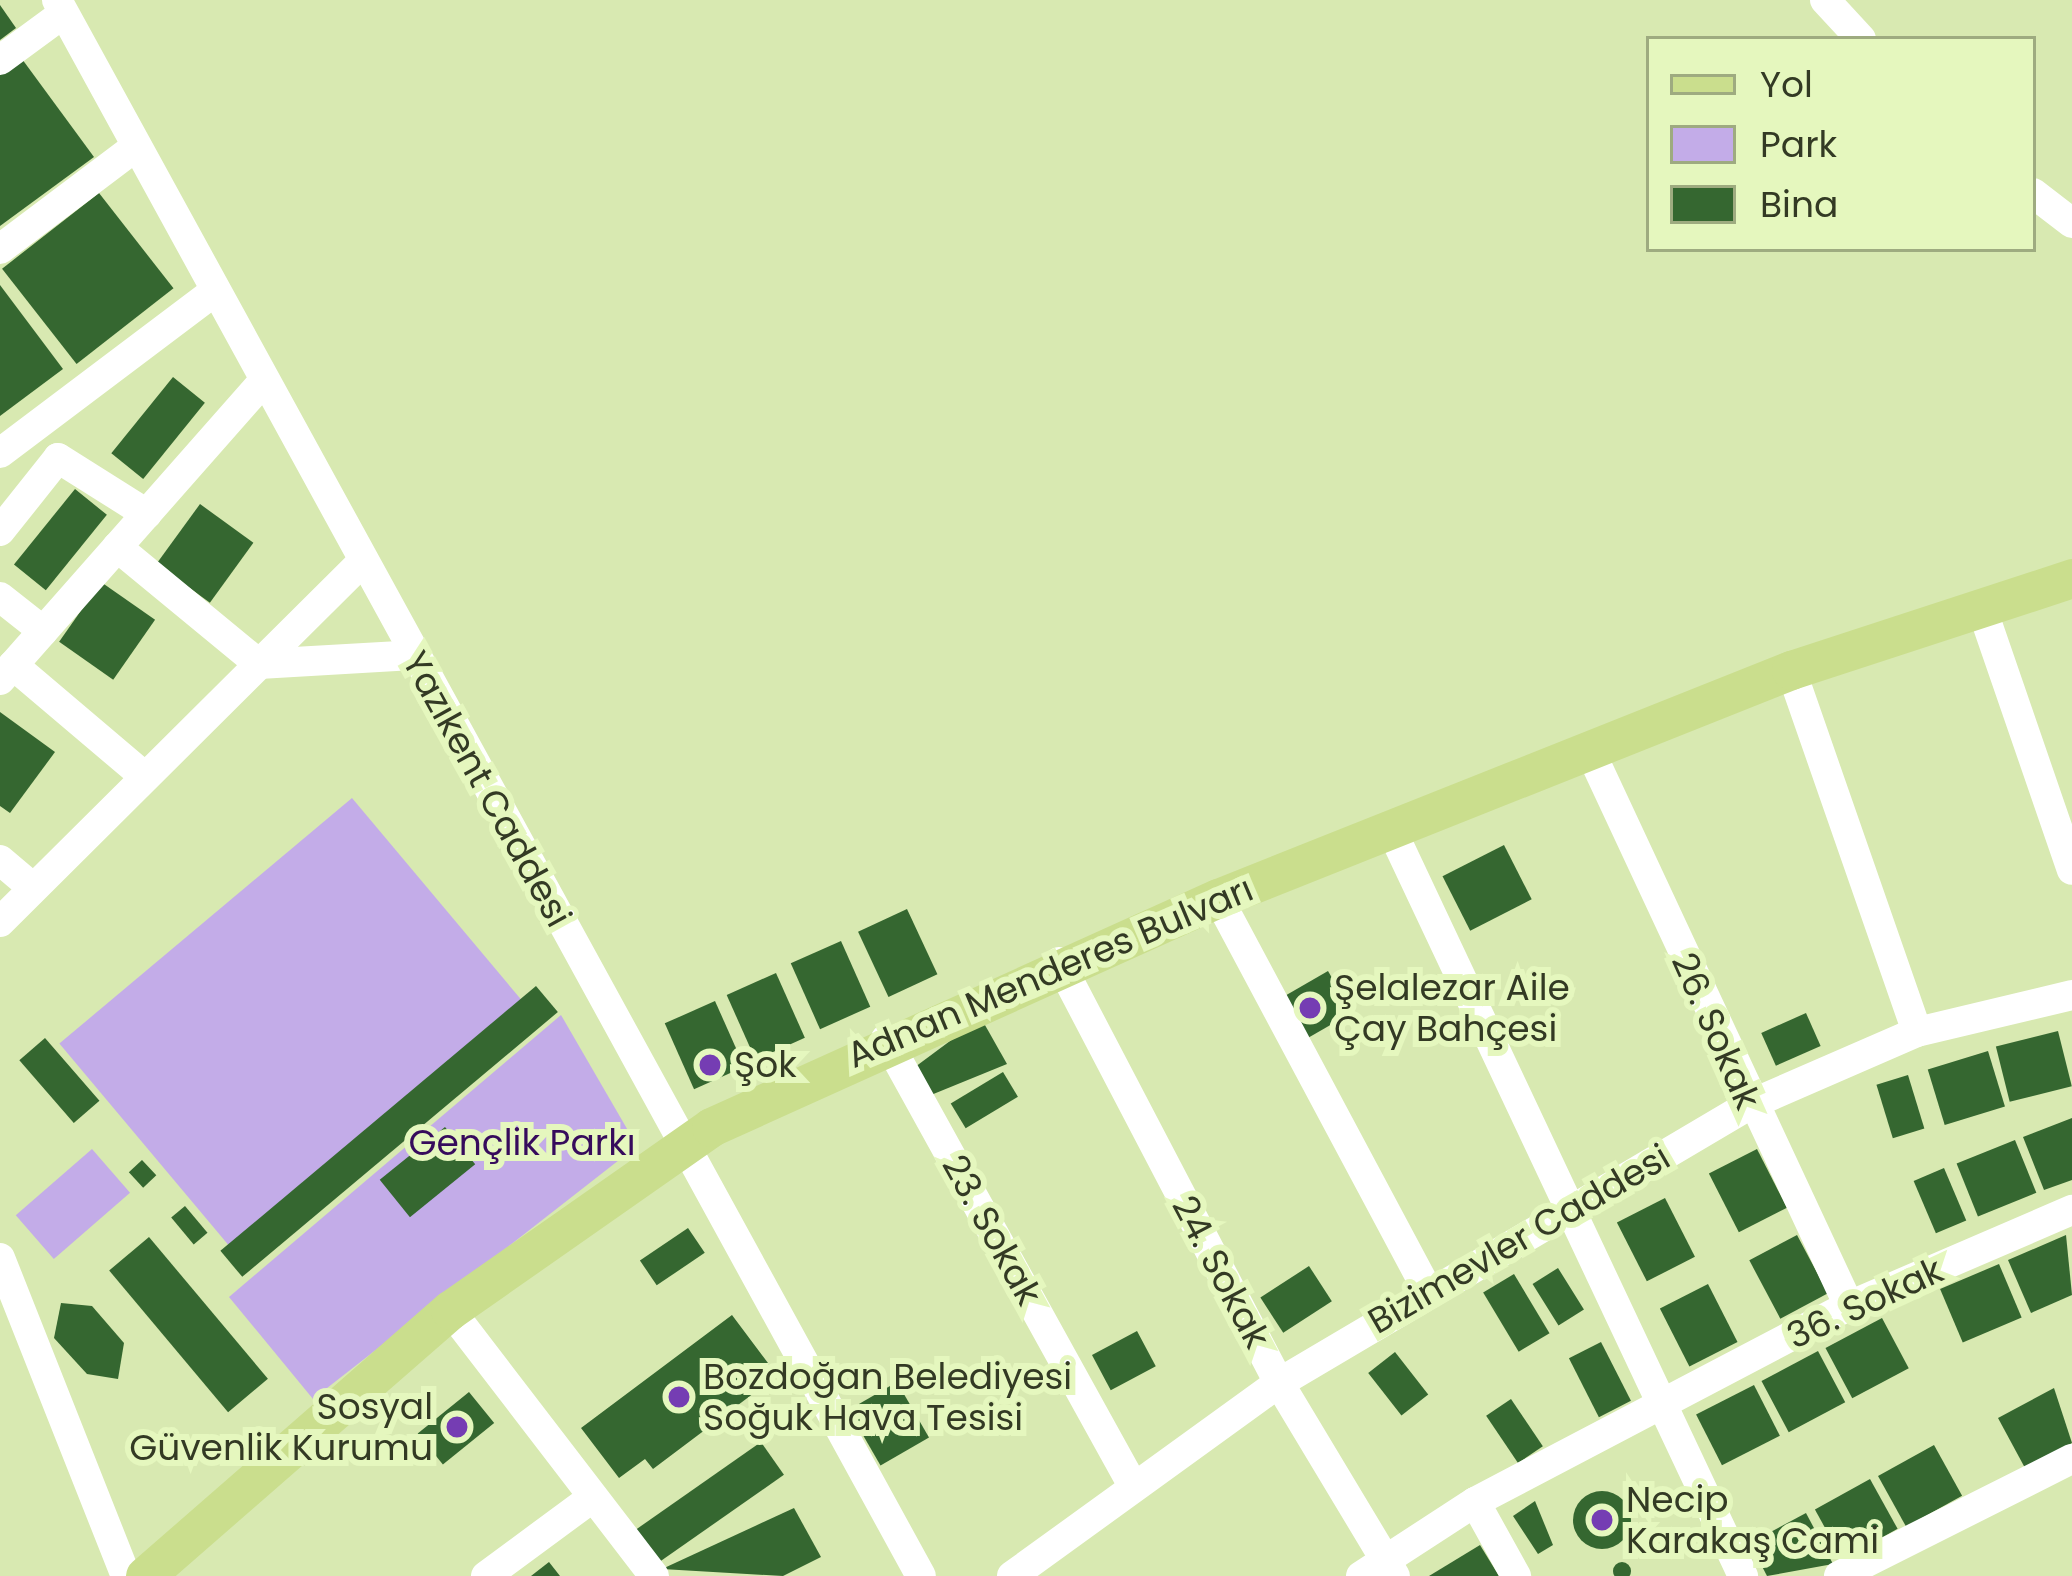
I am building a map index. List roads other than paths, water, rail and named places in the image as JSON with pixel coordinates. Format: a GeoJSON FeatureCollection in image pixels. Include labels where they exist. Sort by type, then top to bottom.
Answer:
{"type":"FeatureCollection","features":[{"type":"Feature","properties":{"kind":"main road","name":"Adnan Menderes Bulvarı"},"geometry":{"type":"LineString","coordinates":[[145,1576],[450,1310],[684,1144],[886,1039],[1059,962],[1791,670],[2072,578]]}},
{"type":"Feature","properties":{"kind":"street"},"geometry":{"type":"LineString","coordinates":[[1825,0],[1859,36]]}},
{"type":"Feature","properties":{"kind":"street"},"geometry":{"type":"LineString","coordinates":[[0,60],[60,6]]}},
{"type":"Feature","properties":{"kind":"street","name":"Yazıkent Caddesi"},"geometry":{"type":"LineString","coordinates":[[60,6],[262,383],[920,1576]]}},
{"type":"Feature","properties":{"kind":"street"},"geometry":{"type":"LineString","coordinates":[[0,249],[134,148]]}},
{"type":"Feature","properties":{"kind":"street"},"geometry":{"type":"LineString","coordinates":[[2036,195],[2072,223]]}},
{"type":"Feature","properties":{"kind":"street"},"geometry":{"type":"LineString","coordinates":[[0,453],[214,292]]}},
{"type":"Feature","properties":{"kind":"street"},"geometry":{"type":"LineString","coordinates":[[145,776],[7,672],[262,383]]}},
{"type":"Feature","properties":{"kind":"street"},"geometry":{"type":"LineString","coordinates":[[0,531],[58,458],[147,514]]}},
{"type":"Feature","properties":{"kind":"street"},"geometry":{"type":"LineString","coordinates":[[117,547],[272,663],[413,655]]}},
{"type":"Feature","properties":{"kind":"street"},"geometry":{"type":"LineString","coordinates":[[0,922],[145,776],[272,663],[365,571]]}},
{"type":"Feature","properties":{"kind":"street"},"geometry":{"type":"LineString","coordinates":[[0,597],[43,631]]}},
{"type":"Feature","properties":{"kind":"street"},"geometry":{"type":"LineString","coordinates":[[1981,606],[2069,851]]}},
{"type":"Feature","properties":{"kind":"street"},"geometry":{"type":"LineString","coordinates":[[1791,670],[1917,1032]]}},
{"type":"Feature","properties":{"kind":"street","name":"26. Sokak"},"geometry":{"type":"LineString","coordinates":[[1590,751],[1749,1105],[1849,1306]]}},
{"type":"Feature","properties":{"kind":"street"},"geometry":{"type":"LineString","coordinates":[[1391,829],[1566,1210],[1744,1576]]}},
{"type":"Feature","properties":{"kind":"street"},"geometry":{"type":"LineString","coordinates":[[0,860],[33,889]]}},
{"type":"Feature","properties":{"kind":"street"},"geometry":{"type":"LineString","coordinates":[[1218,898],[1426,1290]]}},
{"type":"Feature","properties":{"kind":"street","name":"24. Sokak"},"geometry":{"type":"LineString","coordinates":[[1059,962],[1380,1570]]}},
{"type":"Feature","properties":{"kind":"street","name":"Bizimevler Caddesi"},"geometry":{"type":"LineString","coordinates":[[1012,1576],[1132,1484],[1279,1383],[1426,1290],[1749,1105],[1917,1032],[2071,997]]}},
{"type":"Feature","properties":{"kind":"street","name":"23. Sokak"},"geometry":{"type":"LineString","coordinates":[[886,1039],[1132,1484]]}},
{"type":"Feature","properties":{"kind":"street","name":"36. Sokak"},"geometry":{"type":"LineString","coordinates":[[1380,1570],[1475,1502],[1849,1306],[2072,1210]]}},
{"type":"Feature","properties":{"kind":"street"},"geometry":{"type":"LineString","coordinates":[[0,1258],[126,1576]]}},
{"type":"Feature","properties":{"kind":"street"},"geometry":{"type":"LineString","coordinates":[[450,1310],[654,1576]]}},
{"type":"Feature","properties":{"kind":"street"},"geometry":{"type":"LineString","coordinates":[[1839,1576],[2072,1459]]}},
{"type":"Feature","properties":{"kind":"street"},"geometry":{"type":"LineString","coordinates":[[486,1576],[593,1497]]}},
{"type":"Feature","properties":{"kind":"street"},"geometry":{"type":"LineString","coordinates":[[1475,1502],[1516,1576]]}},
{"type":"Feature","properties":{"kind":"place","name":"Şelalezar Aile Çay Bahçesi"},"geometry":{"type":"Point","coordinates":[1310,1008]}},
{"type":"Feature","properties":{"kind":"place","name":"Şok"},"geometry":{"type":"Point","coordinates":[710,1065]}},
{"type":"Feature","properties":{"kind":"place","name":"Bozdoğan Belediyesi Soğuk Hava Tesisi"},"geometry":{"type":"Point","coordinates":[679,1397]}},
{"type":"Feature","properties":{"kind":"place","name":"Sosyal Güvenlik Kurumu"},"geometry":{"type":"Point","coordinates":[457,1427]}},
{"type":"Feature","properties":{"kind":"place","name":"Necip Karakaş Cami"},"geometry":{"type":"Point","coordinates":[1602,1520]}},
{"type":"Feature","properties":{"kind":"park label","name":"Gençlik Parkı"},"geometry":{"type":"Point","coordinates":[522,1143]}}]}
